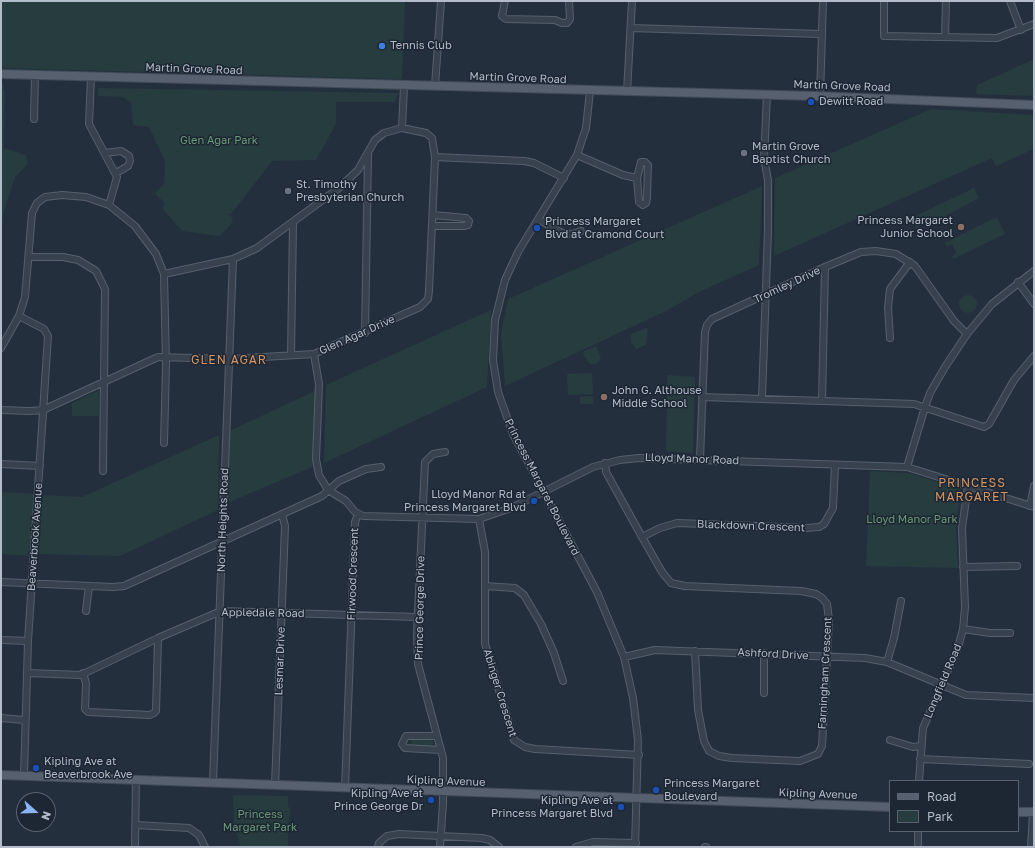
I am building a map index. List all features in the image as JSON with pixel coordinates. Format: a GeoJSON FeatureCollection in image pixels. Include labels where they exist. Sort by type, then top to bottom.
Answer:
{"type":"FeatureCollection","features":[{"type":"Feature","properties":{"kind":"main road","name":"Martin Grove Road"},"geometry":{"type":"LineString","coordinates":[[1,74],[820,96],[1034,105]]}},
{"type":"Feature","properties":{"kind":"main road","name":"Kipling Avenue"},"geometry":{"type":"LineString","coordinates":[[1,775],[889,807]]}},
{"type":"Feature","properties":{"kind":"main road"},"geometry":{"type":"LineString","coordinates":[[1019,812],[1033,812]]}},
{"type":"Feature","properties":{"kind":"street"},"geometry":{"type":"LineString","coordinates":[[435,86],[441,1]]}},
{"type":"Feature","properties":{"kind":"street"},"geometry":{"type":"LineString","coordinates":[[505,1],[502,16],[506,19],[556,20],[562,23],[567,23],[570,19],[569,1]]}},
{"type":"Feature","properties":{"kind":"street"},"geometry":{"type":"LineString","coordinates":[[627,92],[632,1]]}},
{"type":"Feature","properties":{"kind":"street"},"geometry":{"type":"LineString","coordinates":[[820,96],[823,1]]}},
{"type":"Feature","properties":{"kind":"street"},"geometry":{"type":"LineString","coordinates":[[884,1],[884,36],[998,38],[1034,24]]}},
{"type":"Feature","properties":{"kind":"street"},"geometry":{"type":"LineString","coordinates":[[945,37],[946,1]]}},
{"type":"Feature","properties":{"kind":"street"},"geometry":{"type":"LineString","coordinates":[[1010,1],[1021,30]]}},
{"type":"Feature","properties":{"kind":"street"},"geometry":{"type":"LineString","coordinates":[[631,28],[821,34]]}},
{"type":"Feature","properties":{"kind":"street"},"geometry":{"type":"LineString","coordinates":[[34,119],[35,75]]}},
{"type":"Feature","properties":{"kind":"street"},"geometry":{"type":"LineString","coordinates":[[91,77],[89,124],[116,173],[116,181],[109,205]]}},
{"type":"Feature","properties":{"kind":"street"},"geometry":{"type":"LineString","coordinates":[[164,274],[233,259],[257,248],[339,188],[358,170],[375,140],[384,133],[402,128],[404,86]]}},
{"type":"Feature","properties":{"kind":"street","name":"Princess Margaret Boulevard"},"geometry":{"type":"LineString","coordinates":[[590,91],[586,128],[577,154],[564,178],[518,252],[505,280],[496,315],[493,349],[498,392],[506,420],[597,592],[624,657],[635,710],[639,755],[636,845]]}},
{"type":"Feature","properties":{"kind":"street"},"geometry":{"type":"LineString","coordinates":[[762,398],[768,180],[764,159],[767,95]]}},
{"type":"Feature","properties":{"kind":"street","name":"Glen Agar Drive"},"geometry":{"type":"LineString","coordinates":[[1,410],[43,410],[154,358],[228,359],[314,354],[365,333],[420,307],[428,299],[433,226],[435,157],[432,138],[426,133],[402,128]]}},
{"type":"Feature","properties":{"kind":"street"},"geometry":{"type":"LineString","coordinates":[[105,154],[121,151],[129,156],[130,161],[128,166],[116,173]]}},
{"type":"Feature","properties":{"kind":"street"},"geometry":{"type":"LineString","coordinates":[[365,333],[369,151]]}},
{"type":"Feature","properties":{"kind":"street"},"geometry":{"type":"LineString","coordinates":[[577,154],[623,175],[636,178]]}},
{"type":"Feature","properties":{"kind":"street"},"geometry":{"type":"LineString","coordinates":[[435,157],[524,161],[534,163],[564,178]]}},
{"type":"Feature","properties":{"kind":"street"},"geometry":{"type":"LineString","coordinates":[[641,162],[647,162],[647,198],[646,203],[643,205],[639,202],[636,178],[641,162]]}},
{"type":"Feature","properties":{"kind":"street"},"geometry":{"type":"LineString","coordinates":[[1,348],[19,316],[26,297],[32,213],[37,203],[45,197],[62,195],[86,197],[109,205],[135,226],[156,254],[164,274],[164,443]]}},
{"type":"Feature","properties":{"kind":"street"},"geometry":{"type":"LineString","coordinates":[[433,215],[466,218],[469,221],[468,225],[464,226],[433,226]]}},
{"type":"Feature","properties":{"kind":"street"},"geometry":{"type":"LineString","coordinates":[[538,219],[562,233],[573,234],[581,231]]}},
{"type":"Feature","properties":{"kind":"street"},"geometry":{"type":"LineString","coordinates":[[291,355],[293,223]]}},
{"type":"Feature","properties":{"kind":"street","name":"Tromley Drive"},"geometry":{"type":"LineString","coordinates":[[700,460],[705,332],[707,325],[712,319],[825,267],[857,254],[870,251],[896,254],[915,266],[954,321],[967,334]]}},
{"type":"Feature","properties":{"kind":"street"},"geometry":{"type":"LineString","coordinates":[[29,257],[63,257],[78,260],[96,271],[105,289],[103,471]]}},
{"type":"Feature","properties":{"kind":"street","name":"North Heights Road"},"geometry":{"type":"LineString","coordinates":[[213,782],[221,611],[228,359],[233,259]]}},
{"type":"Feature","properties":{"kind":"street"},"geometry":{"type":"LineString","coordinates":[[890,338],[888,308],[890,289],[910,262]]}},
{"type":"Feature","properties":{"kind":"street"},"geometry":{"type":"LineString","coordinates":[[822,400],[825,267]]}},
{"type":"Feature","properties":{"kind":"street"},"geometry":{"type":"LineString","coordinates":[[907,467],[930,393],[945,367],[967,334],[992,304],[1034,270]]}},
{"type":"Feature","properties":{"kind":"street"},"geometry":{"type":"LineString","coordinates":[[1018,282],[1034,304]]}},
{"type":"Feature","properties":{"kind":"street","name":"Beaverbrook Avenue"},"geometry":{"type":"LineString","coordinates":[[19,316],[44,329],[48,336],[28,641],[24,720],[24,776]]}},
{"type":"Feature","properties":{"kind":"street"},"geometry":{"type":"LineString","coordinates":[[314,354],[319,384],[316,459],[321,481],[328,490]]}},
{"type":"Feature","properties":{"kind":"street"},"geometry":{"type":"LineString","coordinates":[[702,397],[914,404],[981,427],[987,426],[1010,386],[1034,356]]}},
{"type":"Feature","properties":{"kind":"street","name":"Prince George Drive"},"geometry":{"type":"LineString","coordinates":[[440,847],[443,758],[418,664],[417,617],[425,462],[433,454],[445,452]]}},
{"type":"Feature","properties":{"kind":"street","name":"Lloyd Manor Road"},"geometry":{"type":"LineString","coordinates":[[358,514],[366,517],[479,519],[511,508],[582,472],[605,463],[639,458],[907,467],[1032,506]]}},
{"type":"Feature","properties":{"kind":"street","name":"Farningham Crescent"},"geometry":{"type":"LineString","coordinates":[[605,463],[606,472],[662,572],[671,583],[685,586],[801,591],[816,594],[827,604],[830,620],[826,657],[822,746],[818,754],[800,760],[732,758],[713,753],[704,741],[698,710],[695,651]]}},
{"type":"Feature","properties":{"kind":"street"},"geometry":{"type":"LineString","coordinates":[[1,464],[40,466]]}},
{"type":"Feature","properties":{"kind":"street","name":"Blackdown Crescent"},"geometry":{"type":"LineString","coordinates":[[642,537],[660,528],[677,524],[806,528],[819,527],[824,524],[833,508],[835,465]]}},
{"type":"Feature","properties":{"kind":"street"},"geometry":{"type":"LineString","coordinates":[[1,582],[118,587],[130,584],[322,496],[339,481],[366,469],[381,467]]}},
{"type":"Feature","properties":{"kind":"street","name":"Longfield Road"},"geometry":{"type":"LineString","coordinates":[[919,780],[923,728],[958,648],[964,628],[965,607],[962,528],[968,486]]}},
{"type":"Feature","properties":{"kind":"street"},"geometry":{"type":"LineString","coordinates":[[1032,506],[1034,486]]}},
{"type":"Feature","properties":{"kind":"street","name":"Firwood Crescent"},"geometry":{"type":"LineString","coordinates":[[328,490],[346,501],[358,514],[355,522],[345,788]]}},
{"type":"Feature","properties":{"kind":"street","name":"Lesmar Drive"},"geometry":{"type":"LineString","coordinates":[[275,785],[285,526],[282,514]]}},
{"type":"Feature","properties":{"kind":"street","name":"Abinger Crescent"},"geometry":{"type":"LineString","coordinates":[[479,519],[485,544],[485,644],[514,740],[525,748],[639,755]]}},
{"type":"Feature","properties":{"kind":"street"},"geometry":{"type":"LineString","coordinates":[[223,529],[233,537]]}},
{"type":"Feature","properties":{"kind":"street"},"geometry":{"type":"LineString","coordinates":[[963,567],[1017,566]]}},
{"type":"Feature","properties":{"kind":"street"},"geometry":{"type":"LineString","coordinates":[[86,611],[88,586]]}},
{"type":"Feature","properties":{"kind":"street"},"geometry":{"type":"LineString","coordinates":[[485,586],[509,587],[521,591],[541,624],[554,653],[563,681]]}},
{"type":"Feature","properties":{"kind":"street"},"geometry":{"type":"LineString","coordinates":[[887,662],[894,638],[901,601]]}},
{"type":"Feature","properties":{"kind":"street","name":"Appledale Road"},"geometry":{"type":"LineString","coordinates":[[27,673],[74,676],[221,611],[417,617]]}},
{"type":"Feature","properties":{"kind":"street"},"geometry":{"type":"LineString","coordinates":[[964,628],[995,633],[1010,633]]}},
{"type":"Feature","properties":{"kind":"street"},"geometry":{"type":"LineString","coordinates":[[83,673],[86,683],[85,709],[88,712],[150,715],[156,711],[158,638]]}},
{"type":"Feature","properties":{"kind":"street"},"geometry":{"type":"LineString","coordinates":[[1,640],[28,641]]}},
{"type":"Feature","properties":{"kind":"street","name":"Ashford Drive"},"geometry":{"type":"LineString","coordinates":[[624,657],[656,650],[866,658],[887,662],[966,695],[1034,698]]}},
{"type":"Feature","properties":{"kind":"street"},"geometry":{"type":"LineString","coordinates":[[764,653],[764,693]]}},
{"type":"Feature","properties":{"kind":"street"},"geometry":{"type":"LineString","coordinates":[[1,718],[24,720]]}},
{"type":"Feature","properties":{"kind":"street"},"geometry":{"type":"LineString","coordinates":[[437,736],[406,736],[402,744],[405,748],[440,750]]}},
{"type":"Feature","properties":{"kind":"street"},"geometry":{"type":"LineString","coordinates":[[890,740],[913,747],[921,746]]}},
{"type":"Feature","properties":{"kind":"street"},"geometry":{"type":"LineString","coordinates":[[920,759],[1029,764]]}},
{"type":"Feature","properties":{"kind":"street"},"geometry":{"type":"LineString","coordinates":[[135,847],[136,779]]}},
{"type":"Feature","properties":{"kind":"street"},"geometry":{"type":"LineString","coordinates":[[1031,847],[1033,812]]}},
{"type":"Feature","properties":{"kind":"street"},"geometry":{"type":"LineString","coordinates":[[136,825],[189,828],[199,836],[205,847]]}},
{"type":"Feature","properties":{"kind":"street"},"geometry":{"type":"LineString","coordinates":[[918,832],[918,847]]}},
{"type":"Feature","properties":{"kind":"street"},"geometry":{"type":"LineString","coordinates":[[378,847],[384,839],[392,834],[482,838],[490,840],[499,847]]}},
{"type":"Feature","properties":{"kind":"street"},"geometry":{"type":"LineString","coordinates":[[576,847],[593,842],[636,845]]}},
{"type":"Feature","properties":{"kind":"green space"},"geometry":{"type":"Polygon","coordinates":[[[1,1],[405,1],[402,79],[1,68],[1,1]]]}},
{"type":"Feature","properties":{"kind":"green space"},"geometry":{"type":"Polygon","coordinates":[[[1034,59],[1034,96],[976,94],[977,85],[1034,59]]]}},
{"type":"Feature","properties":{"kind":"green space"},"geometry":{"type":"Polygon","coordinates":[[[1,84],[3,84],[5,90],[4,148],[26,155],[28,164],[15,177],[3,215],[1,234],[1,84]]]}},
{"type":"Feature","properties":{"kind":"green space","name":"Glen Agar Park"},"geometry":{"type":"Polygon","coordinates":[[[98,88],[398,93],[395,102],[336,102],[336,124],[316,160],[272,161],[232,213],[227,214],[231,216],[233,222],[221,235],[217,236],[182,231],[163,209],[164,202],[155,194],[164,183],[165,161],[149,127],[133,125],[131,103],[123,97],[98,96],[98,88]]]}},
{"type":"Feature","properties":{"kind":"green space"},"geometry":{"type":"Polygon","coordinates":[[[931,109],[1034,115],[1034,149],[996,166],[992,158],[774,256],[775,178],[931,109]]]}},
{"type":"Feature","properties":{"kind":"green space"},"geometry":{"type":"Polygon","coordinates":[[[762,186],[759,265],[699,292],[666,311],[505,386],[501,334],[508,299],[762,186]]]}},
{"type":"Feature","properties":{"kind":"green space"},"geometry":{"type":"Polygon","coordinates":[[[974,188],[979,198],[934,222],[933,220],[916,228],[911,218],[974,188]]]}},
{"type":"Feature","properties":{"kind":"green space"},"geometry":{"type":"Polygon","coordinates":[[[997,217],[1005,234],[953,259],[952,256],[956,253],[952,244],[947,247],[945,243],[997,217]]]}},
{"type":"Feature","properties":{"kind":"green space"},"geometry":{"type":"Polygon","coordinates":[[[968,295],[974,298],[977,304],[974,310],[968,313],[962,310],[959,304],[962,298],[968,295]]]}},
{"type":"Feature","properties":{"kind":"green space"},"geometry":{"type":"Polygon","coordinates":[[[491,310],[487,387],[324,463],[326,385],[491,310]]]}},
{"type":"Feature","properties":{"kind":"green space"},"geometry":{"type":"Polygon","coordinates":[[[646,328],[648,329],[646,345],[636,349],[631,342],[631,334],[646,328]]]}},
{"type":"Feature","properties":{"kind":"green space"},"geometry":{"type":"Polygon","coordinates":[[[596,346],[601,358],[596,364],[590,364],[583,354],[584,351],[596,346]]]}},
{"type":"Feature","properties":{"kind":"green space"},"geometry":{"type":"Polygon","coordinates":[[[592,373],[593,394],[568,395],[567,374],[592,373]]]}},
{"type":"Feature","properties":{"kind":"green space"},"geometry":{"type":"Polygon","coordinates":[[[667,375],[695,377],[693,453],[666,451],[667,375]]]}},
{"type":"Feature","properties":{"kind":"green space"},"geometry":{"type":"Polygon","coordinates":[[[317,390],[315,466],[227,503],[229,431],[317,390]]]}},
{"type":"Feature","properties":{"kind":"green space"},"geometry":{"type":"Polygon","coordinates":[[[98,391],[99,416],[72,416],[72,403],[98,391]]]}},
{"type":"Feature","properties":{"kind":"green space"},"geometry":{"type":"Polygon","coordinates":[[[593,396],[593,404],[580,404],[580,397],[593,396]]]}},
{"type":"Feature","properties":{"kind":"green space"},"geometry":{"type":"Polygon","coordinates":[[[219,435],[218,510],[120,556],[36,554],[43,495],[82,497],[219,435]]]}},
{"type":"Feature","properties":{"kind":"green space","name":"Lloyd Manor Park"},"geometry":{"type":"Polygon","coordinates":[[[870,471],[909,473],[961,489],[956,526],[958,568],[866,566],[870,471]]]}},
{"type":"Feature","properties":{"kind":"green space"},"geometry":{"type":"Polygon","coordinates":[[[1,492],[37,494],[31,556],[1,554],[1,492]]]}},
{"type":"Feature","properties":{"kind":"green space"},"geometry":{"type":"Polygon","coordinates":[[[411,740],[431,740],[434,743],[431,747],[412,746],[411,740]]]}},
{"type":"Feature","properties":{"kind":"green space","name":"Princess Margaret Park"},"geometry":{"type":"Polygon","coordinates":[[[233,795],[288,796],[288,806],[291,810],[288,827],[289,847],[241,847],[234,825],[233,795]]]}},
{"type":"Feature","properties":{"kind":"place","name":"Tennis Club"},"geometry":{"type":"Point","coordinates":[382,46]}},
{"type":"Feature","properties":{"kind":"place","name":"Dewitt Road"},"geometry":{"type":"Point","coordinates":[811,102]}},
{"type":"Feature","properties":{"kind":"place","name":"Martin Grove Baptist Church"},"geometry":{"type":"Point","coordinates":[744,153]}},
{"type":"Feature","properties":{"kind":"place","name":"St. Timothy Presbyterian Church"},"geometry":{"type":"Point","coordinates":[288,191]}},
{"type":"Feature","properties":{"kind":"place","name":"Princess Margaret Junior School"},"geometry":{"type":"Point","coordinates":[961,227]}},
{"type":"Feature","properties":{"kind":"place","name":"Princess Margaret Blvd at Cramond Court"},"geometry":{"type":"Point","coordinates":[537,228]}},
{"type":"Feature","properties":{"kind":"place","name":"John G. Althouse Middle School"},"geometry":{"type":"Point","coordinates":[604,397]}},
{"type":"Feature","properties":{"kind":"place","name":"Lloyd Manor Rd at Princess Margaret Blvd"},"geometry":{"type":"Point","coordinates":[534,501]}},
{"type":"Feature","properties":{"kind":"place","name":"Kipling Ave at Beaverbrook Ave"},"geometry":{"type":"Point","coordinates":[36,768]}},
{"type":"Feature","properties":{"kind":"place","name":"Princess Margaret Boulevard"},"geometry":{"type":"Point","coordinates":[656,790]}},
{"type":"Feature","properties":{"kind":"place","name":"Kipling Ave at Prince George Dr"},"geometry":{"type":"Point","coordinates":[431,800]}},
{"type":"Feature","properties":{"kind":"place","name":"Kipling Ave at Princess Margaret Blvd"},"geometry":{"type":"Point","coordinates":[621,807]}},
{"type":"Feature","properties":{"kind":"district","name":"GLEN AGAR"},"geometry":{"type":"Point","coordinates":[229,360]}},
{"type":"Feature","properties":{"kind":"district","name":"PRINCESS MARGARET"},"geometry":{"type":"Point","coordinates":[972,490]}}]}
